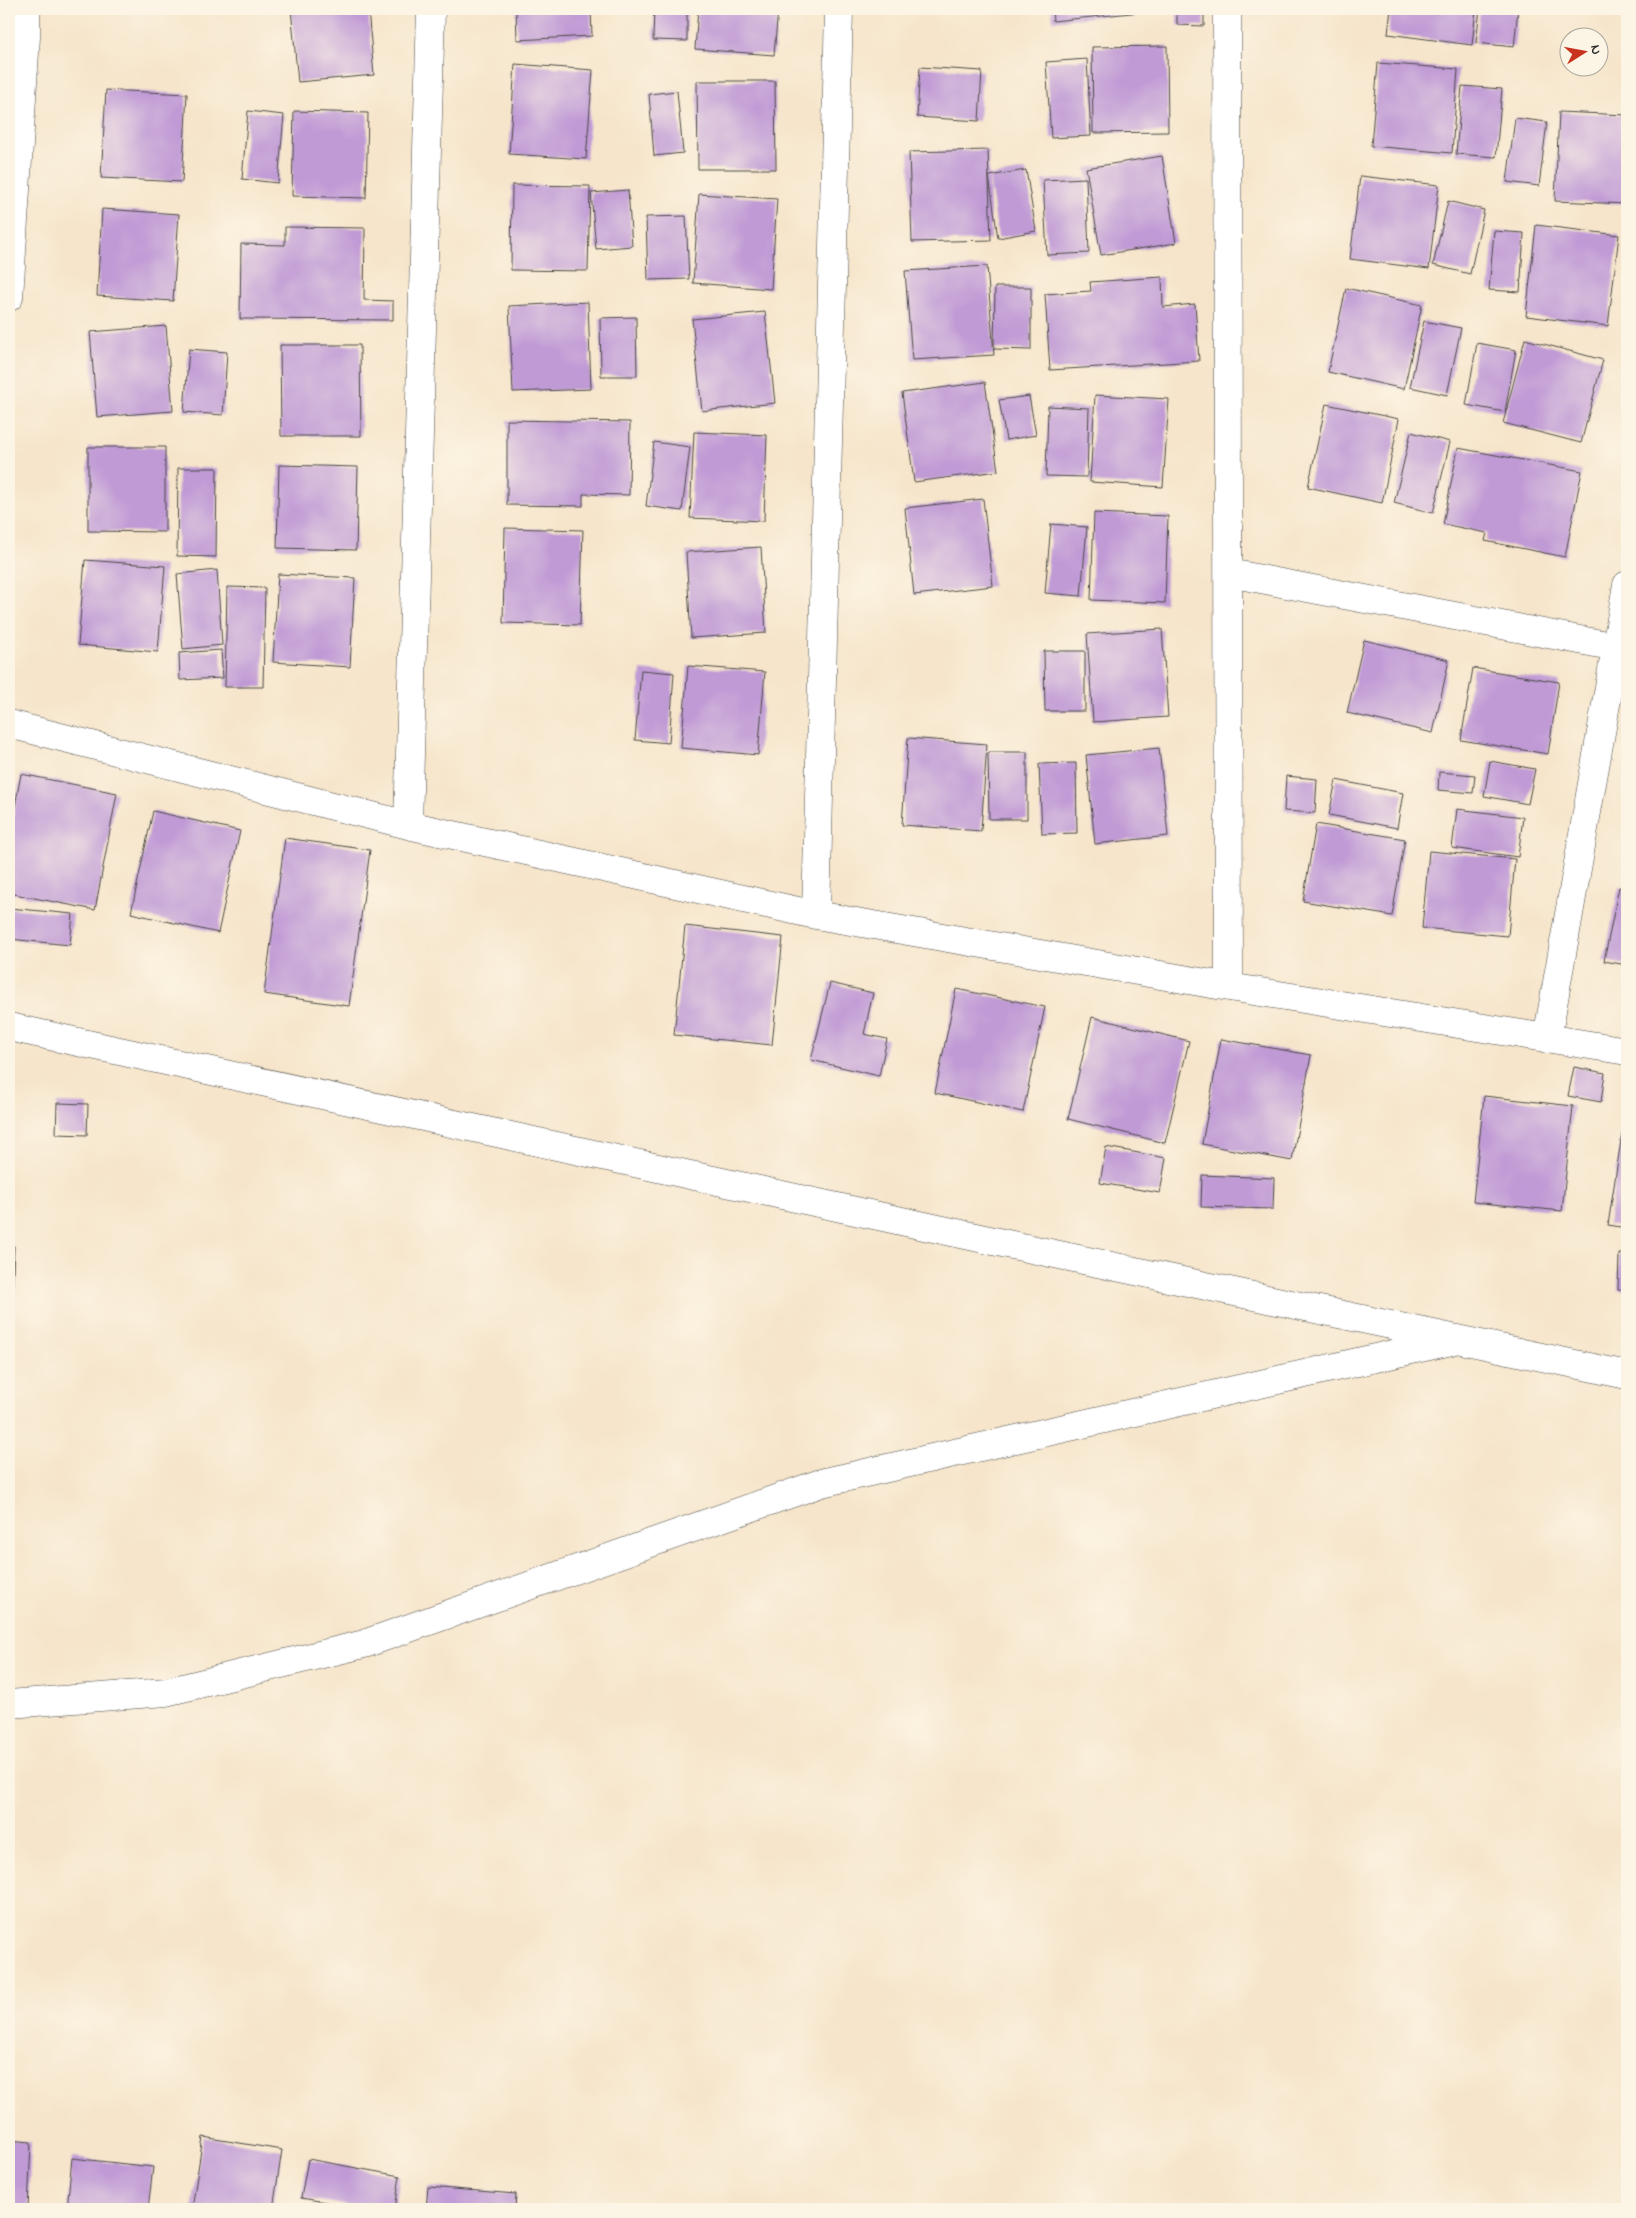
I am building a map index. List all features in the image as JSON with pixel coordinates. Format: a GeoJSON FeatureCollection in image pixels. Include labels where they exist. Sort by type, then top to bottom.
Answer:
{"type":"FeatureCollection","features":[{"type":"Feature","properties":{"kind":"street"},"geometry":{"type":"LineString","coordinates":[[9,297],[26,37],[26,9]]}},
{"type":"Feature","properties":{"kind":"street"},"geometry":{"type":"LineString","coordinates":[[408,825],[431,9]]}},
{"type":"Feature","properties":{"kind":"street"},"geometry":{"type":"LineString","coordinates":[[816,915],[839,9]]}},
{"type":"Feature","properties":{"kind":"street"},"geometry":{"type":"LineString","coordinates":[[1227,9],[1230,987]]}},
{"type":"Feature","properties":{"kind":"street"},"geometry":{"type":"LineString","coordinates":[[1229,573],[1621,647]]}},
{"type":"Feature","properties":{"kind":"street"},"geometry":{"type":"LineString","coordinates":[[1547,1039],[1621,647],[1627,585]]}},
{"type":"Feature","properties":{"kind":"street"},"geometry":{"type":"LineString","coordinates":[[9,724],[408,825],[816,915],[1230,987],[1627,1051]]}},
{"type":"Feature","properties":{"kind":"street"},"geometry":{"type":"LineString","coordinates":[[9,1027],[988,1240],[1627,1374]]}},
{"type":"Feature","properties":{"kind":"street"},"geometry":{"type":"LineString","coordinates":[[9,1704],[166,1692],[364,1644],[821,1483],[1460,1339]]}},
{"type":"Feature","properties":{"kind":"building"},"geometry":{"type":"Polygon","coordinates":[[[291,9],[368,9],[374,75],[298,82],[291,9]]]}},
{"type":"Feature","properties":{"kind":"building"},"geometry":{"type":"Polygon","coordinates":[[[516,9],[591,9],[592,36],[517,40],[516,9]]]}},
{"type":"Feature","properties":{"kind":"building"},"geometry":{"type":"Polygon","coordinates":[[[654,9],[687,9],[687,41],[653,40],[654,9]]]}},
{"type":"Feature","properties":{"kind":"building"},"geometry":{"type":"Polygon","coordinates":[[[698,9],[778,9],[774,55],[695,49],[698,9]]]}},
{"type":"Feature","properties":{"kind":"building"},"geometry":{"type":"Polygon","coordinates":[[[1052,9],[1161,9],[1161,10],[1053,21],[1052,9]]]}},
{"type":"Feature","properties":{"kind":"building"},"geometry":{"type":"Polygon","coordinates":[[[1177,9],[1204,9],[1204,26],[1177,25],[1177,9]]]}},
{"type":"Feature","properties":{"kind":"building"},"geometry":{"type":"Polygon","coordinates":[[[1391,9],[1476,9],[1472,45],[1388,34],[1391,9]]]}},
{"type":"Feature","properties":{"kind":"building"},"geometry":{"type":"Polygon","coordinates":[[[1480,9],[1518,9],[1514,47],[1476,43],[1480,9]]]}},
{"type":"Feature","properties":{"kind":"building"},"geometry":{"type":"Polygon","coordinates":[[[1167,46],[1168,132],[1093,133],[1092,47],[1167,46]]]}},
{"type":"Feature","properties":{"kind":"building"},"geometry":{"type":"Polygon","coordinates":[[[1087,59],[1091,136],[1051,138],[1046,62],[1087,59]]]}},
{"type":"Feature","properties":{"kind":"building"},"geometry":{"type":"Polygon","coordinates":[[[1378,63],[1458,69],[1452,153],[1371,146],[1378,63]]]}},
{"type":"Feature","properties":{"kind":"building"},"geometry":{"type":"Polygon","coordinates":[[[515,64],[593,70],[586,159],[509,154],[515,64]]]}},
{"type":"Feature","properties":{"kind":"building"},"geometry":{"type":"Polygon","coordinates":[[[920,67],[982,71],[979,121],[917,117],[920,67]]]}},
{"type":"Feature","properties":{"kind":"building"},"geometry":{"type":"Polygon","coordinates":[[[697,81],[775,81],[776,169],[698,169],[697,81]]]}},
{"type":"Feature","properties":{"kind":"building"},"geometry":{"type":"Polygon","coordinates":[[[1462,86],[1502,89],[1496,157],[1456,154],[1462,86]]]}},
{"type":"Feature","properties":{"kind":"building"},"geometry":{"type":"Polygon","coordinates":[[[106,90],[187,94],[182,182],[101,178],[106,90]]]}},
{"type":"Feature","properties":{"kind":"building"},"geometry":{"type":"Polygon","coordinates":[[[677,91],[683,153],[654,156],[649,94],[677,91]]]}},
{"type":"Feature","properties":{"kind":"building"},"geometry":{"type":"Polygon","coordinates":[[[248,111],[284,115],[278,183],[242,179],[248,111]]]}},
{"type":"Feature","properties":{"kind":"building"},"geometry":{"type":"Polygon","coordinates":[[[294,111],[368,113],[366,198],[292,196],[294,111]]]}},
{"type":"Feature","properties":{"kind":"building"},"geometry":{"type":"Polygon","coordinates":[[[1559,112],[1627,115],[1627,204],[1555,201],[1559,112]]]}},
{"type":"Feature","properties":{"kind":"building"},"geometry":{"type":"Polygon","coordinates":[[[1515,118],[1547,122],[1539,186],[1507,182],[1515,118]]]}},
{"type":"Feature","properties":{"kind":"building"},"geometry":{"type":"Polygon","coordinates":[[[988,150],[991,240],[912,242],[909,152],[988,150]]]}},
{"type":"Feature","properties":{"kind":"building"},"geometry":{"type":"Polygon","coordinates":[[[1162,156],[1176,243],[1101,255],[1086,168],[1162,156]]]}},
{"type":"Feature","properties":{"kind":"building"},"geometry":{"type":"Polygon","coordinates":[[[1026,170],[1036,231],[998,238],[989,176],[1026,170]]]}},
{"type":"Feature","properties":{"kind":"building"},"geometry":{"type":"Polygon","coordinates":[[[1360,176],[1439,185],[1429,269],[1350,259],[1360,176]]]}},
{"type":"Feature","properties":{"kind":"building"},"geometry":{"type":"Polygon","coordinates":[[[1086,178],[1089,253],[1047,255],[1043,180],[1086,178]]]}},
{"type":"Feature","properties":{"kind":"building"},"geometry":{"type":"Polygon","coordinates":[[[512,185],[590,186],[588,271],[511,270],[512,185]]]}},
{"type":"Feature","properties":{"kind":"building"},"geometry":{"type":"Polygon","coordinates":[[[628,190],[632,246],[596,249],[591,193],[628,190]]]}},
{"type":"Feature","properties":{"kind":"building"},"geometry":{"type":"Polygon","coordinates":[[[699,194],[777,199],[771,289],[693,283],[699,194]]]}},
{"type":"Feature","properties":{"kind":"building"},"geometry":{"type":"Polygon","coordinates":[[[1448,201],[1484,210],[1470,274],[1433,265],[1448,201]]]}},
{"type":"Feature","properties":{"kind":"building"},"geometry":{"type":"Polygon","coordinates":[[[102,209],[179,214],[173,301],[97,296],[102,209]]]}},
{"type":"Feature","properties":{"kind":"building"},"geometry":{"type":"Polygon","coordinates":[[[686,216],[689,279],[648,280],[646,217],[686,216]]]}},
{"type":"Feature","properties":{"kind":"building"},"geometry":{"type":"Polygon","coordinates":[[[1536,225],[1619,235],[1608,326],[1526,316],[1536,225]]]}},
{"type":"Feature","properties":{"kind":"building"},"geometry":{"type":"Polygon","coordinates":[[[285,227],[365,228],[364,300],[393,301],[393,320],[240,319],[241,244],[285,245],[285,227]]]}},
{"type":"Feature","properties":{"kind":"building"},"geometry":{"type":"Polygon","coordinates":[[[1494,231],[1524,233],[1520,292],[1489,290],[1494,231]]]}},
{"type":"Feature","properties":{"kind":"building"},"geometry":{"type":"Polygon","coordinates":[[[987,266],[994,355],[912,360],[905,271],[987,266]]]}},
{"type":"Feature","properties":{"kind":"building"},"geometry":{"type":"Polygon","coordinates":[[[1162,277],[1163,307],[1195,304],[1199,361],[1050,370],[1045,294],[1091,291],[1090,282],[1162,277]]]}},
{"type":"Feature","properties":{"kind":"building"},"geometry":{"type":"Polygon","coordinates":[[[995,287],[1031,287],[1031,350],[994,349],[995,287]]]}},
{"type":"Feature","properties":{"kind":"building"},"geometry":{"type":"Polygon","coordinates":[[[1346,288],[1422,305],[1404,389],[1328,372],[1346,288]]]}},
{"type":"Feature","properties":{"kind":"building"},"geometry":{"type":"Polygon","coordinates":[[[588,302],[591,389],[513,392],[509,306],[588,302]]]}},
{"type":"Feature","properties":{"kind":"building"},"geometry":{"type":"Polygon","coordinates":[[[765,312],[775,403],[702,411],[692,319],[765,312]]]}},
{"type":"Feature","properties":{"kind":"building"},"geometry":{"type":"Polygon","coordinates":[[[636,317],[637,376],[601,376],[600,318],[636,317]]]}},
{"type":"Feature","properties":{"kind":"building"},"geometry":{"type":"Polygon","coordinates":[[[1424,321],[1461,328],[1447,395],[1410,387],[1424,321]]]}},
{"type":"Feature","properties":{"kind":"building"},"geometry":{"type":"Polygon","coordinates":[[[166,326],[173,411],[97,417],[90,332],[166,326]]]}},
{"type":"Feature","properties":{"kind":"building"},"geometry":{"type":"Polygon","coordinates":[[[1525,339],[1603,360],[1581,443],[1503,423],[1525,339]]]}},
{"type":"Feature","properties":{"kind":"building"},"geometry":{"type":"Polygon","coordinates":[[[1477,343],[1516,350],[1505,412],[1466,405],[1477,343]]]}},
{"type":"Feature","properties":{"kind":"building"},"geometry":{"type":"Polygon","coordinates":[[[280,345],[360,345],[361,436],[281,436],[280,345]]]}},
{"type":"Feature","properties":{"kind":"building"},"geometry":{"type":"Polygon","coordinates":[[[189,349],[227,352],[223,415],[184,412],[189,349]]]}},
{"type":"Feature","properties":{"kind":"building"},"geometry":{"type":"Polygon","coordinates":[[[985,382],[998,471],[914,482],[902,393],[985,382]]]}},
{"type":"Feature","properties":{"kind":"building"},"geometry":{"type":"Polygon","coordinates":[[[1095,395],[1169,399],[1163,487],[1090,482],[1095,395]]]}},
{"type":"Feature","properties":{"kind":"building"},"geometry":{"type":"Polygon","coordinates":[[[1029,396],[1036,435],[1006,440],[999,400],[1029,396]]]}},
{"type":"Feature","properties":{"kind":"building"},"geometry":{"type":"Polygon","coordinates":[[[1326,404],[1399,419],[1382,503],[1308,487],[1326,404]]]}},
{"type":"Feature","properties":{"kind":"building"},"geometry":{"type":"Polygon","coordinates":[[[1048,406],[1089,408],[1087,477],[1046,476],[1048,406]]]}},
{"type":"Feature","properties":{"kind":"building"},"geometry":{"type":"Polygon","coordinates":[[[507,420],[630,422],[629,495],[583,494],[583,506],[507,505],[507,420]]]}},
{"type":"Feature","properties":{"kind":"building"},"geometry":{"type":"Polygon","coordinates":[[[694,432],[767,435],[764,521],[690,518],[694,432]]]}},
{"type":"Feature","properties":{"kind":"building"},"geometry":{"type":"Polygon","coordinates":[[[1411,432],[1450,442],[1433,513],[1394,503],[1411,432]]]}},
{"type":"Feature","properties":{"kind":"building"},"geometry":{"type":"Polygon","coordinates":[[[654,442],[690,447],[682,511],[646,506],[654,442]]]}},
{"type":"Feature","properties":{"kind":"building"},"geometry":{"type":"Polygon","coordinates":[[[88,447],[165,447],[165,532],[88,531],[88,447]]]}},
{"type":"Feature","properties":{"kind":"building"},"geometry":{"type":"Polygon","coordinates":[[[1458,448],[1582,471],[1565,557],[1485,541],[1487,533],[1443,524],[1458,448]]]}},
{"type":"Feature","properties":{"kind":"building"},"geometry":{"type":"Polygon","coordinates":[[[279,465],[358,467],[356,550],[277,548],[279,465]]]}},
{"type":"Feature","properties":{"kind":"building"},"geometry":{"type":"Polygon","coordinates":[[[178,468],[217,468],[216,557],[177,556],[178,468]]]}},
{"type":"Feature","properties":{"kind":"building"},"geometry":{"type":"Polygon","coordinates":[[[983,499],[993,586],[914,595],[905,508],[983,499]]]}},
{"type":"Feature","properties":{"kind":"building"},"geometry":{"type":"Polygon","coordinates":[[[1094,513],[1168,516],[1165,603],[1091,600],[1094,513]]]}},
{"type":"Feature","properties":{"kind":"building"},"geometry":{"type":"Polygon","coordinates":[[[1051,524],[1087,527],[1081,596],[1045,593],[1051,524]]]}},
{"type":"Feature","properties":{"kind":"building"},"geometry":{"type":"Polygon","coordinates":[[[505,528],[583,530],[580,625],[503,623],[505,528]]]}},
{"type":"Feature","properties":{"kind":"building"},"geometry":{"type":"Polygon","coordinates":[[[761,547],[766,633],[691,638],[686,552],[761,547]]]}},
{"type":"Feature","properties":{"kind":"building"},"geometry":{"type":"Polygon","coordinates":[[[85,560],[165,566],[158,652],[78,645],[85,560]]]}},
{"type":"Feature","properties":{"kind":"building"},"geometry":{"type":"Polygon","coordinates":[[[217,570],[222,645],[183,649],[177,574],[217,570]]]}},
{"type":"Feature","properties":{"kind":"building"},"geometry":{"type":"Polygon","coordinates":[[[278,574],[355,578],[350,667],[273,662],[278,574]]]}},
{"type":"Feature","properties":{"kind":"building"},"geometry":{"type":"Polygon","coordinates":[[[227,587],[265,588],[263,687],[225,687],[227,587]]]}},
{"type":"Feature","properties":{"kind":"building"},"geometry":{"type":"Polygon","coordinates":[[[1162,629],[1168,717],[1093,722],[1087,634],[1162,629]]]}},
{"type":"Feature","properties":{"kind":"building"},"geometry":{"type":"Polygon","coordinates":[[[1364,640],[1449,660],[1433,733],[1347,713],[1364,640]]]}},
{"type":"Feature","properties":{"kind":"building"},"geometry":{"type":"Polygon","coordinates":[[[221,650],[223,678],[180,680],[179,653],[221,650]]]}},
{"type":"Feature","properties":{"kind":"building"},"geometry":{"type":"Polygon","coordinates":[[[1044,651],[1085,651],[1085,711],[1045,711],[1044,651]]]}},
{"type":"Feature","properties":{"kind":"building"},"geometry":{"type":"Polygon","coordinates":[[[688,666],[765,672],[758,755],[681,748],[688,666]]]}},
{"type":"Feature","properties":{"kind":"building"},"geometry":{"type":"Polygon","coordinates":[[[1473,668],[1559,682],[1548,754],[1461,740],[1473,668]]]}},
{"type":"Feature","properties":{"kind":"building"},"geometry":{"type":"Polygon","coordinates":[[[641,670],[674,673],[669,743],[635,740],[641,670]]]}},
{"type":"Feature","properties":{"kind":"building"},"geometry":{"type":"Polygon","coordinates":[[[908,738],[987,744],[981,831],[902,825],[908,738]]]}},
{"type":"Feature","properties":{"kind":"building"},"geometry":{"type":"Polygon","coordinates":[[[1159,748],[1168,836],[1095,844],[1086,755],[1159,748]]]}},
{"type":"Feature","properties":{"kind":"building"},"geometry":{"type":"Polygon","coordinates":[[[988,752],[1027,752],[1027,819],[989,819],[988,752]]]}},
{"type":"Feature","properties":{"kind":"building"},"geometry":{"type":"Polygon","coordinates":[[[1490,761],[1535,769],[1528,804],[1484,796],[1490,761]]]}},
{"type":"Feature","properties":{"kind":"building"},"geometry":{"type":"Polygon","coordinates":[[[1076,763],[1077,833],[1042,834],[1039,764],[1076,763]]]}},
{"type":"Feature","properties":{"kind":"building"},"geometry":{"type":"Polygon","coordinates":[[[1439,772],[1475,775],[1473,793],[1438,790],[1439,772]]]}},
{"type":"Feature","properties":{"kind":"building"},"geometry":{"type":"Polygon","coordinates":[[[21,774],[117,793],[95,910],[9,893],[9,839],[21,774]]]}},
{"type":"Feature","properties":{"kind":"building"},"geometry":{"type":"Polygon","coordinates":[[[1286,776],[1317,779],[1315,813],[1284,811],[1286,776]]]}},
{"type":"Feature","properties":{"kind":"building"},"geometry":{"type":"Polygon","coordinates":[[[1336,780],[1403,793],[1397,828],[1329,815],[1336,780]]]}},
{"type":"Feature","properties":{"kind":"building"},"geometry":{"type":"Polygon","coordinates":[[[1457,809],[1523,817],[1518,857],[1452,848],[1457,809]]]}},
{"type":"Feature","properties":{"kind":"building"},"geometry":{"type":"Polygon","coordinates":[[[153,811],[240,831],[218,933],[131,913],[153,811]]]}},
{"type":"Feature","properties":{"kind":"building"},"geometry":{"type":"Polygon","coordinates":[[[1316,824],[1405,839],[1392,916],[1303,901],[1316,824]]]}},
{"type":"Feature","properties":{"kind":"building"},"geometry":{"type":"Polygon","coordinates":[[[285,838],[370,850],[349,1006],[264,994],[285,838]]]}},
{"type":"Feature","properties":{"kind":"building"},"geometry":{"type":"Polygon","coordinates":[[[1429,851],[1515,859],[1508,936],[1422,928],[1429,851]]]}},
{"type":"Feature","properties":{"kind":"building"},"geometry":{"type":"Polygon","coordinates":[[[1619,887],[1627,889],[1627,965],[1604,961],[1619,887]]]}},
{"type":"Feature","properties":{"kind":"building"},"geometry":{"type":"Polygon","coordinates":[[[9,908],[73,914],[70,945],[9,939],[9,908]]]}},
{"type":"Feature","properties":{"kind":"building"},"geometry":{"type":"Polygon","coordinates":[[[685,926],[783,937],[772,1045],[674,1035],[685,926]]]}},
{"type":"Feature","properties":{"kind":"building"},"geometry":{"type":"Polygon","coordinates":[[[830,983],[873,993],[864,1034],[887,1039],[879,1076],[811,1060],[830,983]]]}},
{"type":"Feature","properties":{"kind":"building"},"geometry":{"type":"Polygon","coordinates":[[[956,989],[1045,1007],[1023,1112],[935,1093],[956,989]]]}},
{"type":"Feature","properties":{"kind":"building"},"geometry":{"type":"Polygon","coordinates":[[[1092,1017],[1189,1041],[1165,1143],[1068,1119],[1092,1017]]]}},
{"type":"Feature","properties":{"kind":"building"},"geometry":{"type":"Polygon","coordinates":[[[1221,1039],[1311,1055],[1292,1161],[1202,1144],[1221,1039]]]}},
{"type":"Feature","properties":{"kind":"building"},"geometry":{"type":"Polygon","coordinates":[[[1574,1067],[1605,1073],[1601,1102],[1568,1096],[1574,1067]]]}},
{"type":"Feature","properties":{"kind":"building"},"geometry":{"type":"Polygon","coordinates":[[[1484,1096],[1573,1106],[1562,1211],[1473,1202],[1484,1096]]]}},
{"type":"Feature","properties":{"kind":"building"},"geometry":{"type":"Polygon","coordinates":[[[57,1103],[88,1104],[87,1135],[56,1134],[57,1103]]]}},
{"type":"Feature","properties":{"kind":"building"},"geometry":{"type":"Polygon","coordinates":[[[1624,1121],[1627,1121],[1627,1228],[1608,1225],[1624,1121]]]}},
{"type":"Feature","properties":{"kind":"building"},"geometry":{"type":"Polygon","coordinates":[[[1106,1147],[1166,1158],[1160,1193],[1100,1183],[1106,1147]]]}},
{"type":"Feature","properties":{"kind":"building"},"geometry":{"type":"Polygon","coordinates":[[[1202,1175],[1274,1178],[1273,1209],[1201,1207],[1202,1175]]]}},
{"type":"Feature","properties":{"kind":"building"},"geometry":{"type":"Polygon","coordinates":[[[9,1246],[14,1246],[12,1305],[9,1305],[9,1246]]]}},
{"type":"Feature","properties":{"kind":"building"},"geometry":{"type":"Polygon","coordinates":[[[1619,1254],[1627,1254],[1627,1291],[1618,1290],[1619,1254]]]}},
{"type":"Feature","properties":{"kind":"building"},"geometry":{"type":"Polygon","coordinates":[[[203,2137],[282,2150],[273,2209],[192,2209],[203,2137]]]}},
{"type":"Feature","properties":{"kind":"building"},"geometry":{"type":"Polygon","coordinates":[[[9,2140],[31,2142],[28,2209],[9,2209],[9,2140]]]}},
{"type":"Feature","properties":{"kind":"building"},"geometry":{"type":"Polygon","coordinates":[[[72,2158],[153,2167],[148,2209],[67,2209],[72,2158]]]}},
{"type":"Feature","properties":{"kind":"building"},"geometry":{"type":"Polygon","coordinates":[[[308,2159],[400,2176],[395,2209],[368,2209],[301,2198],[308,2159]]]}},
{"type":"Feature","properties":{"kind":"building"},"geometry":{"type":"Polygon","coordinates":[[[428,2187],[516,2194],[515,2209],[426,2209],[428,2187]]]}}]}
